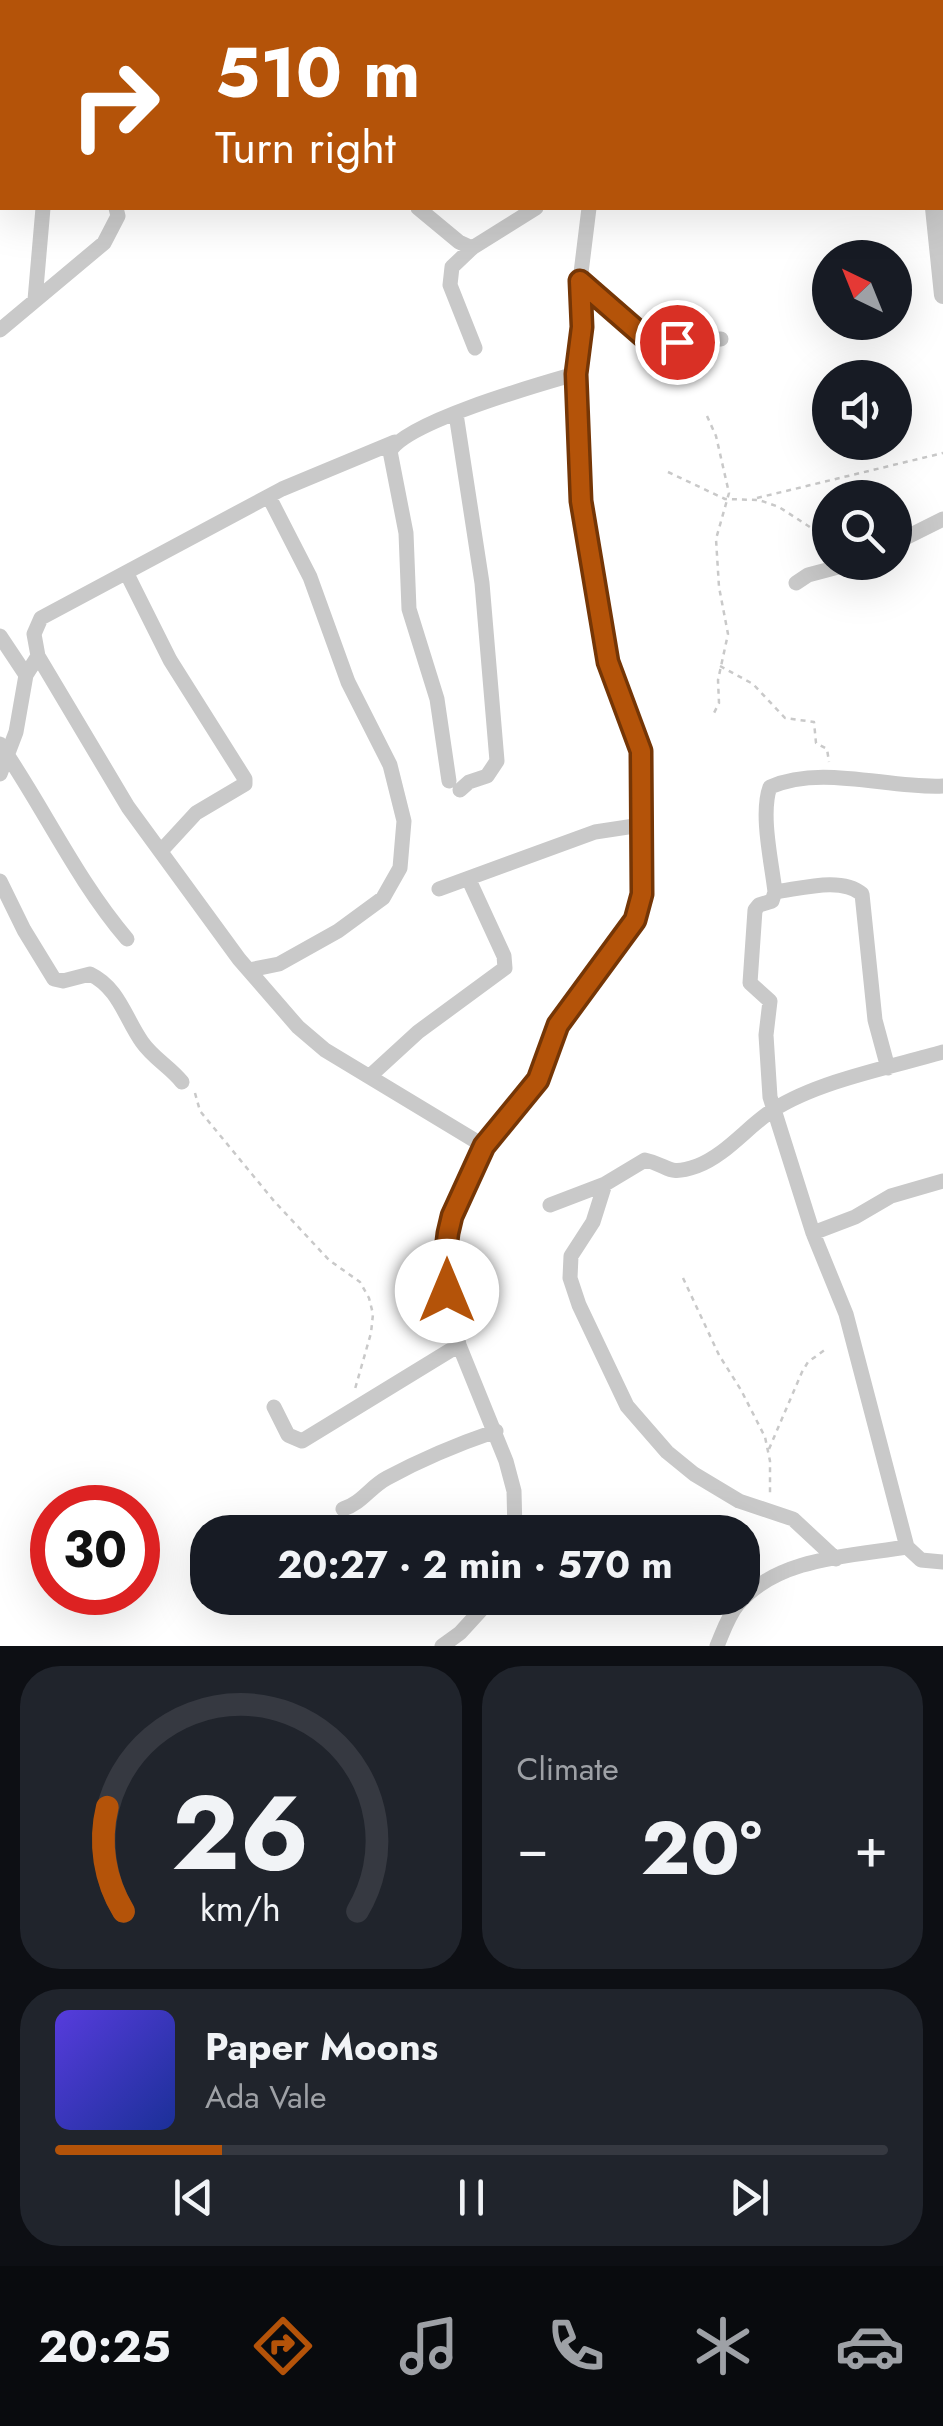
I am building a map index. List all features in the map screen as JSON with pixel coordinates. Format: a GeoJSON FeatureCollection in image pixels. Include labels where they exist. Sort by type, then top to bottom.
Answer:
{"type":"FeatureCollection","features":[{"type":"Feature","properties":{"kind":"street"},"geometry":{"type":"LineString","coordinates":[[34,300],[44,210]]}},
{"type":"Feature","properties":{"kind":"street"},"geometry":{"type":"LineString","coordinates":[[0,330],[104,243],[118,216],[116,210]]}},
{"type":"Feature","properties":{"kind":"street"},"geometry":{"type":"LineString","coordinates":[[420,210],[472,248]]}},
{"type":"Feature","properties":{"kind":"street"},"geometry":{"type":"LineString","coordinates":[[475,348],[455,302],[449,276],[457,260],[472,248],[533,210]]}},
{"type":"Feature","properties":{"kind":"street"},"geometry":{"type":"LineString","coordinates":[[515,1515],[514,1492],[496,1431],[460,1346],[447,1291],[446,1246],[452,1216],[484,1146],[530,1090],[564,1016],[635,920],[642,894],[641,751],[608,662],[581,501],[576,374],[582,327],[580,281],[589,210]]}},
{"type":"Feature","properties":{"kind":"street"},"geometry":{"type":"LineString","coordinates":[[934,210],[943,294]]}},
{"type":"Feature","properties":{"kind":"street"},"geometry":{"type":"LineString","coordinates":[[580,281],[650,342],[721,339]]}},
{"type":"Feature","properties":{"kind":"street"},"geometry":{"type":"LineString","coordinates":[[484,1146],[313,1040],[248,970],[128,807],[38,656],[34,634],[41,618],[269,496],[456,414],[576,374]]}},
{"type":"Feature","properties":{"kind":"street"},"geometry":{"type":"LineString","coordinates":[[398,440],[390,451],[406,534],[404,567],[409,609],[434,686],[455,785],[488,776],[497,761],[482,583],[456,414]]}},
{"type":"Feature","properties":{"kind":"street"},"geometry":{"type":"LineString","coordinates":[[248,970],[279,964],[338,931],[383,898],[400,868],[404,836],[390,765],[348,682],[310,577],[269,496]]}},
{"type":"Feature","properties":{"kind":"street"},"geometry":{"type":"LineString","coordinates":[[912,534],[943,519]]}},
{"type":"Feature","properties":{"kind":"street"},"geometry":{"type":"LineString","coordinates":[[126,574],[170,660],[245,780],[245,784],[196,812],[161,851]]}},
{"type":"Feature","properties":{"kind":"street"},"geometry":{"type":"LineString","coordinates":[[796,583],[812,574]]}},
{"type":"Feature","properties":{"kind":"street"},"geometry":{"type":"LineString","coordinates":[[0,636],[26,676]]}},
{"type":"Feature","properties":{"kind":"street"},"geometry":{"type":"LineString","coordinates":[[0,774],[4,750],[22,705],[26,676],[38,656]]}},
{"type":"Feature","properties":{"kind":"street"},"geometry":{"type":"LineString","coordinates":[[4,750],[33,793],[66,856],[127,938]]}},
{"type":"Feature","properties":{"kind":"street"},"geometry":{"type":"LineString","coordinates":[[943,786],[830,779],[773,785],[768,790],[768,837],[775,892],[774,899],[759,904],[756,910],[750,983],[770,1001],[766,1064],[774,1109],[813,1232],[846,1314],[907,1547],[921,1560],[943,1562]]}},
{"type":"Feature","properties":{"kind":"street"},"geometry":{"type":"LineString","coordinates":[[439,889],[577,838],[610,828],[641,825]]}},
{"type":"Feature","properties":{"kind":"street"},"geometry":{"type":"LineString","coordinates":[[370,1076],[418,1032],[505,968],[504,956],[469,880]]}},
{"type":"Feature","properties":{"kind":"street"},"geometry":{"type":"LineString","coordinates":[[0,881],[54,979],[63,982],[90,974],[102,981],[118,999],[146,1047],[188,1086]]}},
{"type":"Feature","properties":{"kind":"street"},"geometry":{"type":"LineString","coordinates":[[775,892],[850,886],[862,894],[876,1020],[888,1068]]}},
{"type":"Feature","properties":{"kind":"street"},"geometry":{"type":"LineString","coordinates":[[550,1206],[606,1184],[646,1160],[671,1172],[697,1166],[716,1156],[774,1109],[828,1087],[943,1052]]}},
{"type":"Feature","properties":{"kind":"street"},"geometry":{"type":"LineString","coordinates":[[813,1232],[855,1217],[885,1199],[943,1181]]}},
{"type":"Feature","properties":{"kind":"street"},"geometry":{"type":"LineString","coordinates":[[606,1184],[593,1222],[576,1244],[570,1267],[580,1305],[620,1394],[667,1452],[694,1474],[730,1497],[793,1519],[836,1559]]}},
{"type":"Feature","properties":{"kind":"street"},"geometry":{"type":"LineString","coordinates":[[274,1407],[288,1435],[298,1441],[306,1440],[460,1346]]}},
{"type":"Feature","properties":{"kind":"street"},"geometry":{"type":"LineString","coordinates":[[343,1509],[368,1496],[378,1483],[431,1455],[496,1431]]}},
{"type":"Feature","properties":{"kind":"street"},"geometry":{"type":"LineString","coordinates":[[718,1646],[731,1614],[754,1589],[802,1565],[907,1547]]}},
{"type":"Feature","properties":{"kind":"street"},"geometry":{"type":"LineString","coordinates":[[442,1646],[476,1615]]}},
{"type":"Feature","properties":{"kind":"path"},"geometry":{"type":"LineString","coordinates":[[707,416],[726,472],[728,500],[716,538],[719,587],[728,634],[720,666],[719,702],[714,713]]}},
{"type":"Feature","properties":{"kind":"path"},"geometry":{"type":"LineString","coordinates":[[668,472],[728,500],[750,499],[943,453]]}},
{"type":"Feature","properties":{"kind":"path"},"geometry":{"type":"LineString","coordinates":[[750,499],[779,507],[812,528]]}},
{"type":"Feature","properties":{"kind":"path"},"geometry":{"type":"LineString","coordinates":[[720,666],[753,684],[785,718],[814,722],[816,743],[829,754],[830,779]]}},
{"type":"Feature","properties":{"kind":"path"},"geometry":{"type":"LineString","coordinates":[[188,1086],[200,1111],[243,1164],[329,1260],[354,1277],[369,1298],[373,1314],[371,1333],[352,1396],[352,1410]]}},
{"type":"Feature","properties":{"kind":"path"},"geometry":{"type":"LineString","coordinates":[[683,1278],[769,1450],[769,1510]]}},
{"type":"Feature","properties":{"kind":"path"},"geometry":{"type":"LineString","coordinates":[[769,1450],[802,1372],[808,1362],[826,1349]]}},
{"type":"Feature","properties":{"kind":"route"},"geometry":{"type":"LineString","coordinates":[[447,1291],[444,1266],[452,1216],[484,1146],[538,1080],[558,1025],[635,920],[642,894],[641,751],[618,698],[608,662],[581,501],[576,374],[582,327],[580,281],[650,342],[677,342]]}}]}
